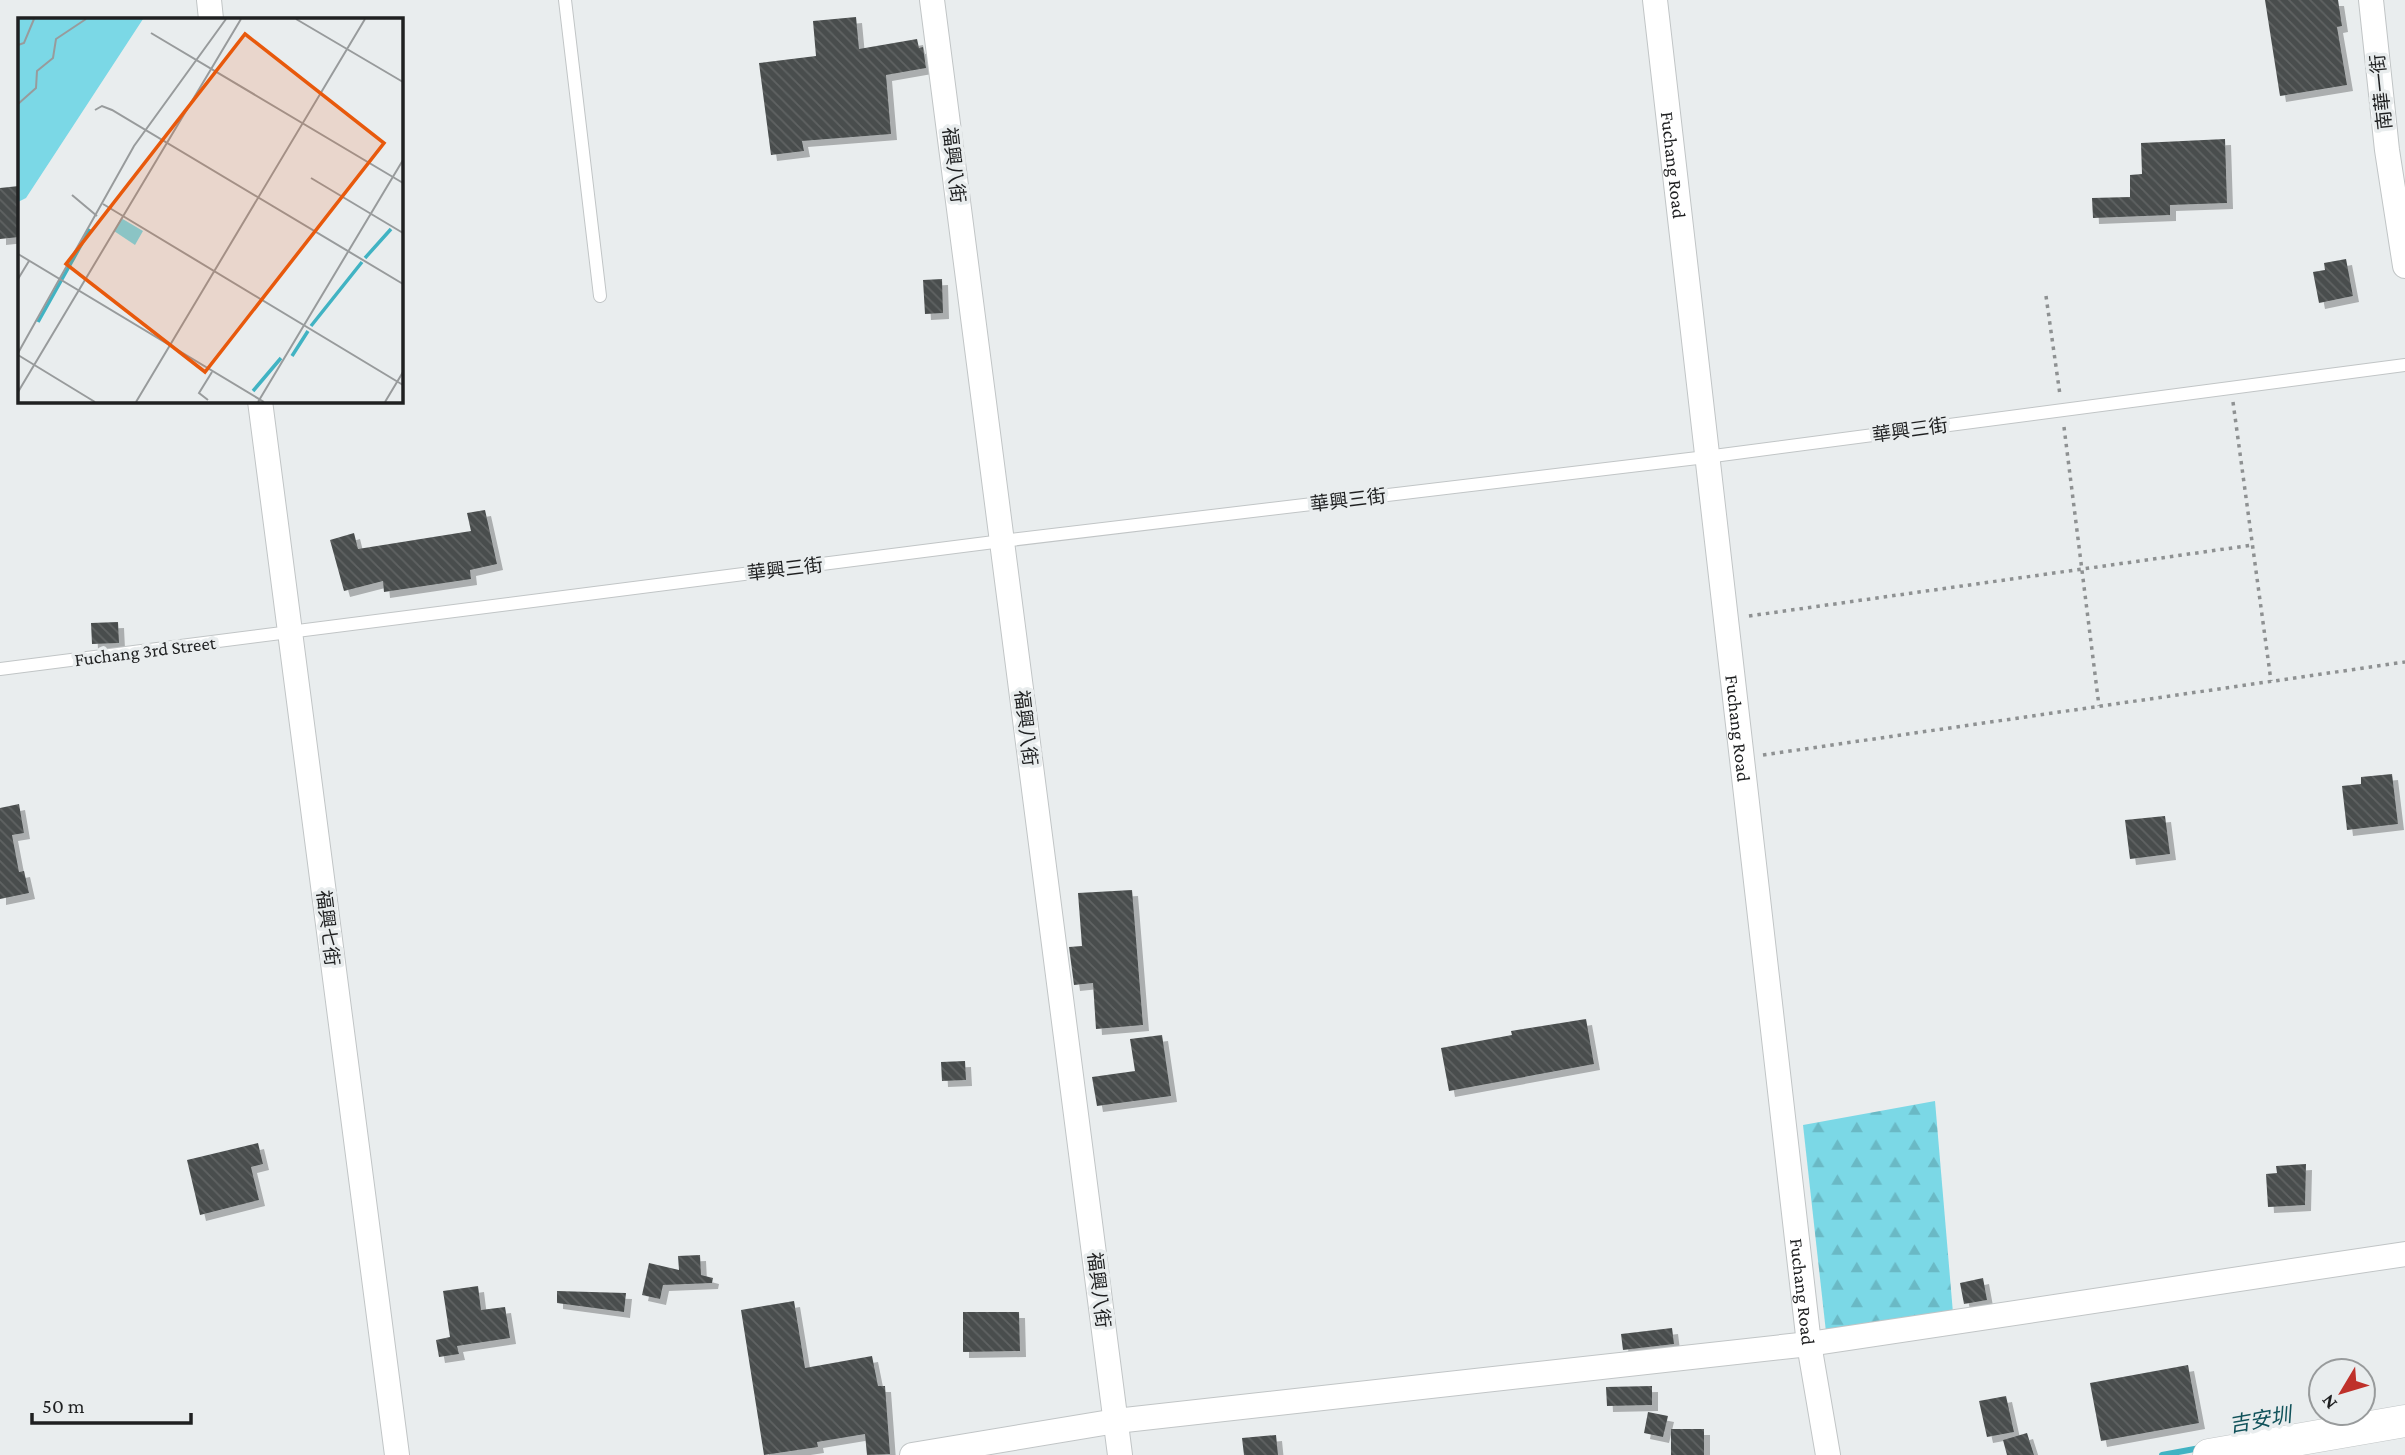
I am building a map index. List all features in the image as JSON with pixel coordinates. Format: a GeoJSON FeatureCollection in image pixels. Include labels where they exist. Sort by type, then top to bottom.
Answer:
{"type":"FeatureCollection","features":[{"type":"Feature","properties":{"kind":"street"},"geometry":{"type":"LineString","coordinates":[[209,0],[211,18]]}},
{"type":"Feature","properties":{"kind":"street","name":"福興八街"},"geometry":{"type":"LineString","coordinates":[[933,0],[1120,1455]]}},
{"type":"Feature","properties":{"kind":"street","name":"Fuchang Road"},"geometry":{"type":"LineString","coordinates":[[1655,0],[1809,1344],[1828,1455]]}},
{"type":"Feature","properties":{"kind":"street","name":"南華一街"},"geometry":{"type":"LineString","coordinates":[[2371,0],[2387,150],[2405,266]]}},
{"type":"Feature","properties":{"kind":"street","name":"福興七街"},"geometry":{"type":"LineString","coordinates":[[260,402],[397,1455]]}},
{"type":"Feature","properties":{"kind":"street"},"geometry":{"type":"LineString","coordinates":[[912,1455],[1116,1421],[1809,1344],[2405,1254]]}},
{"type":"Feature","properties":{"kind":"street"},"geometry":{"type":"LineString","coordinates":[[2209,1455],[2405,1421]]}},
{"type":"Feature","properties":{"kind":"lane"},"geometry":{"type":"LineString","coordinates":[[565,0],[600,296]]}},
{"type":"Feature","properties":{"kind":"lane","name":"華興三街"},"geometry":{"type":"LineString","coordinates":[[290,633],[1002,541],[1706,457],[2405,365]]}},
{"type":"Feature","properties":{"kind":"lane","name":"Fuchang 3rd Street"},"geometry":{"type":"LineString","coordinates":[[0,669],[290,633]]}},
{"type":"Feature","properties":{"kind":"path"},"geometry":{"type":"LineString","coordinates":[[2046,296],[2099,706]]}},
{"type":"Feature","properties":{"kind":"path"},"geometry":{"type":"LineString","coordinates":[[2231,388],[2271,681]]}},
{"type":"Feature","properties":{"kind":"path"},"geometry":{"type":"LineString","coordinates":[[1726,619],[2253,545]]}},
{"type":"Feature","properties":{"kind":"path"},"geometry":{"type":"LineString","coordinates":[[1743,757],[2405,662]]}},
{"type":"Feature","properties":{"kind":"green space"},"geometry":{"type":"Polygon","coordinates":[[[1935,1101],[1953,1313],[1826,1332],[1803,1125],[1935,1101]]]}},
{"type":"Feature","properties":{"kind":"building"},"geometry":{"type":"Polygon","coordinates":[[[2265,0],[2338,0],[2342,26],[2337,27],[2347,85],[2280,96],[2265,0]]]}},
{"type":"Feature","properties":{"kind":"building"},"geometry":{"type":"Polygon","coordinates":[[[856,17],[859,49],[917,39],[919,48],[923,47],[926,68],[886,75],[891,134],[802,141],[804,151],[771,155],[759,63],[816,56],[813,21],[856,17]]]}},
{"type":"Feature","properties":{"kind":"building"},"geometry":{"type":"Polygon","coordinates":[[[2225,139],[2227,203],[2170,205],[2170,215],[2093,218],[2092,198],[2130,197],[2130,175],[2142,174],[2141,143],[2225,139]]]}},
{"type":"Feature","properties":{"kind":"building"},"geometry":{"type":"Polygon","coordinates":[[[18,186],[18,237],[0,239],[0,188],[18,186]]]}},
{"type":"Feature","properties":{"kind":"building"},"geometry":{"type":"Polygon","coordinates":[[[2346,259],[2353,296],[2319,303],[2313,272],[2325,270],[2324,263],[2346,259]]]}},
{"type":"Feature","properties":{"kind":"building"},"geometry":{"type":"Polygon","coordinates":[[[942,279],[943,313],[925,314],[923,280],[942,279]]]}},
{"type":"Feature","properties":{"kind":"building"},"geometry":{"type":"Polygon","coordinates":[[[485,510],[497,564],[470,570],[471,579],[384,592],[383,581],[344,591],[330,540],[354,533],[358,549],[471,531],[467,513],[485,510]]]}},
{"type":"Feature","properties":{"kind":"building"},"geometry":{"type":"Polygon","coordinates":[[[118,622],[119,643],[92,644],[91,623],[118,622]]]}},
{"type":"Feature","properties":{"kind":"building"},"geometry":{"type":"Polygon","coordinates":[[[2392,774],[2398,824],[2347,830],[2342,786],[2361,784],[2361,777],[2392,774]]]}},
{"type":"Feature","properties":{"kind":"building"},"geometry":{"type":"Polygon","coordinates":[[[19,804],[24,833],[12,835],[19,872],[24,871],[29,893],[0,899],[0,808],[19,804]]]}},
{"type":"Feature","properties":{"kind":"building"},"geometry":{"type":"Polygon","coordinates":[[[2165,816],[2170,854],[2130,859],[2125,820],[2165,816]]]}},
{"type":"Feature","properties":{"kind":"building"},"geometry":{"type":"Polygon","coordinates":[[[1132,890],[1143,1025],[1096,1029],[1093,983],[1074,985],[1069,947],[1082,946],[1078,893],[1132,890]]]}},
{"type":"Feature","properties":{"kind":"building"},"geometry":{"type":"Polygon","coordinates":[[[1586,1019],[1594,1064],[1449,1091],[1441,1048],[1512,1035],[1511,1031],[1586,1019]]]}},
{"type":"Feature","properties":{"kind":"building"},"geometry":{"type":"Polygon","coordinates":[[[1162,1035],[1171,1096],[1097,1106],[1092,1077],[1135,1071],[1130,1039],[1162,1035]]]}},
{"type":"Feature","properties":{"kind":"building"},"geometry":{"type":"Polygon","coordinates":[[[965,1061],[966,1080],[942,1081],[941,1062],[965,1061]]]}},
{"type":"Feature","properties":{"kind":"building"},"geometry":{"type":"Polygon","coordinates":[[[258,1143],[263,1164],[251,1167],[259,1200],[200,1215],[187,1160],[258,1143]]]}},
{"type":"Feature","properties":{"kind":"building"},"geometry":{"type":"Polygon","coordinates":[[[2306,1164],[2305,1205],[2268,1207],[2266,1174],[2277,1173],[2276,1166],[2306,1164]]]}},
{"type":"Feature","properties":{"kind":"building"},"geometry":{"type":"Polygon","coordinates":[[[700,1255],[701,1275],[713,1278],[712,1283],[663,1285],[660,1299],[642,1295],[649,1263],[679,1270],[678,1256],[700,1255]]]}},
{"type":"Feature","properties":{"kind":"building"},"geometry":{"type":"Polygon","coordinates":[[[1983,1278],[1987,1300],[1964,1304],[1960,1283],[1983,1278]]]}},
{"type":"Feature","properties":{"kind":"building"},"geometry":{"type":"Polygon","coordinates":[[[478,1286],[481,1310],[505,1307],[510,1338],[457,1346],[459,1354],[439,1357],[436,1340],[450,1337],[443,1291],[478,1286]]]}},
{"type":"Feature","properties":{"kind":"building"},"geometry":{"type":"Polygon","coordinates":[[[557,1291],[626,1293],[624,1312],[557,1303],[557,1291]]]}},
{"type":"Feature","properties":{"kind":"building"},"geometry":{"type":"Polygon","coordinates":[[[794,1301],[805,1368],[872,1356],[878,1386],[885,1386],[890,1454],[867,1455],[865,1434],[817,1442],[818,1447],[764,1455],[741,1310],[794,1301]]]}},
{"type":"Feature","properties":{"kind":"building"},"geometry":{"type":"Polygon","coordinates":[[[963,1312],[1019,1312],[1020,1351],[963,1352],[963,1312]]]}},
{"type":"Feature","properties":{"kind":"building"},"geometry":{"type":"Polygon","coordinates":[[[1672,1328],[1674,1344],[1623,1350],[1621,1334],[1672,1328]]]}},
{"type":"Feature","properties":{"kind":"building"},"geometry":{"type":"Polygon","coordinates":[[[2188,1365],[2199,1423],[2101,1441],[2090,1383],[2188,1365]]]}},
{"type":"Feature","properties":{"kind":"building"},"geometry":{"type":"Polygon","coordinates":[[[1652,1386],[1652,1405],[1607,1406],[1606,1387],[1652,1386]]]}},
{"type":"Feature","properties":{"kind":"building"},"geometry":{"type":"Polygon","coordinates":[[[2006,1396],[2014,1432],[1987,1437],[1979,1401],[2006,1396]]]}},
{"type":"Feature","properties":{"kind":"building"},"geometry":{"type":"Polygon","coordinates":[[[1648,1412],[1668,1416],[1663,1437],[1644,1433],[1648,1412]]]}},
{"type":"Feature","properties":{"kind":"building"},"geometry":{"type":"Polygon","coordinates":[[[1671,1429],[1704,1429],[1704,1455],[1671,1455],[1671,1429]]]}},
{"type":"Feature","properties":{"kind":"building"},"geometry":{"type":"Polygon","coordinates":[[[2027,1433],[2034,1455],[2007,1455],[2003,1440],[2027,1433]]]}},
{"type":"Feature","properties":{"kind":"building"},"geometry":{"type":"Polygon","coordinates":[[[1276,1435],[1278,1455],[1244,1455],[1242,1438],[1276,1435]]]}},
{"type":"Feature","properties":{"kind":"waterway","name":"吉安圳"},"geometry":{"type":"LineString","coordinates":[[2162,1455],[2200,1448]]}}]}
